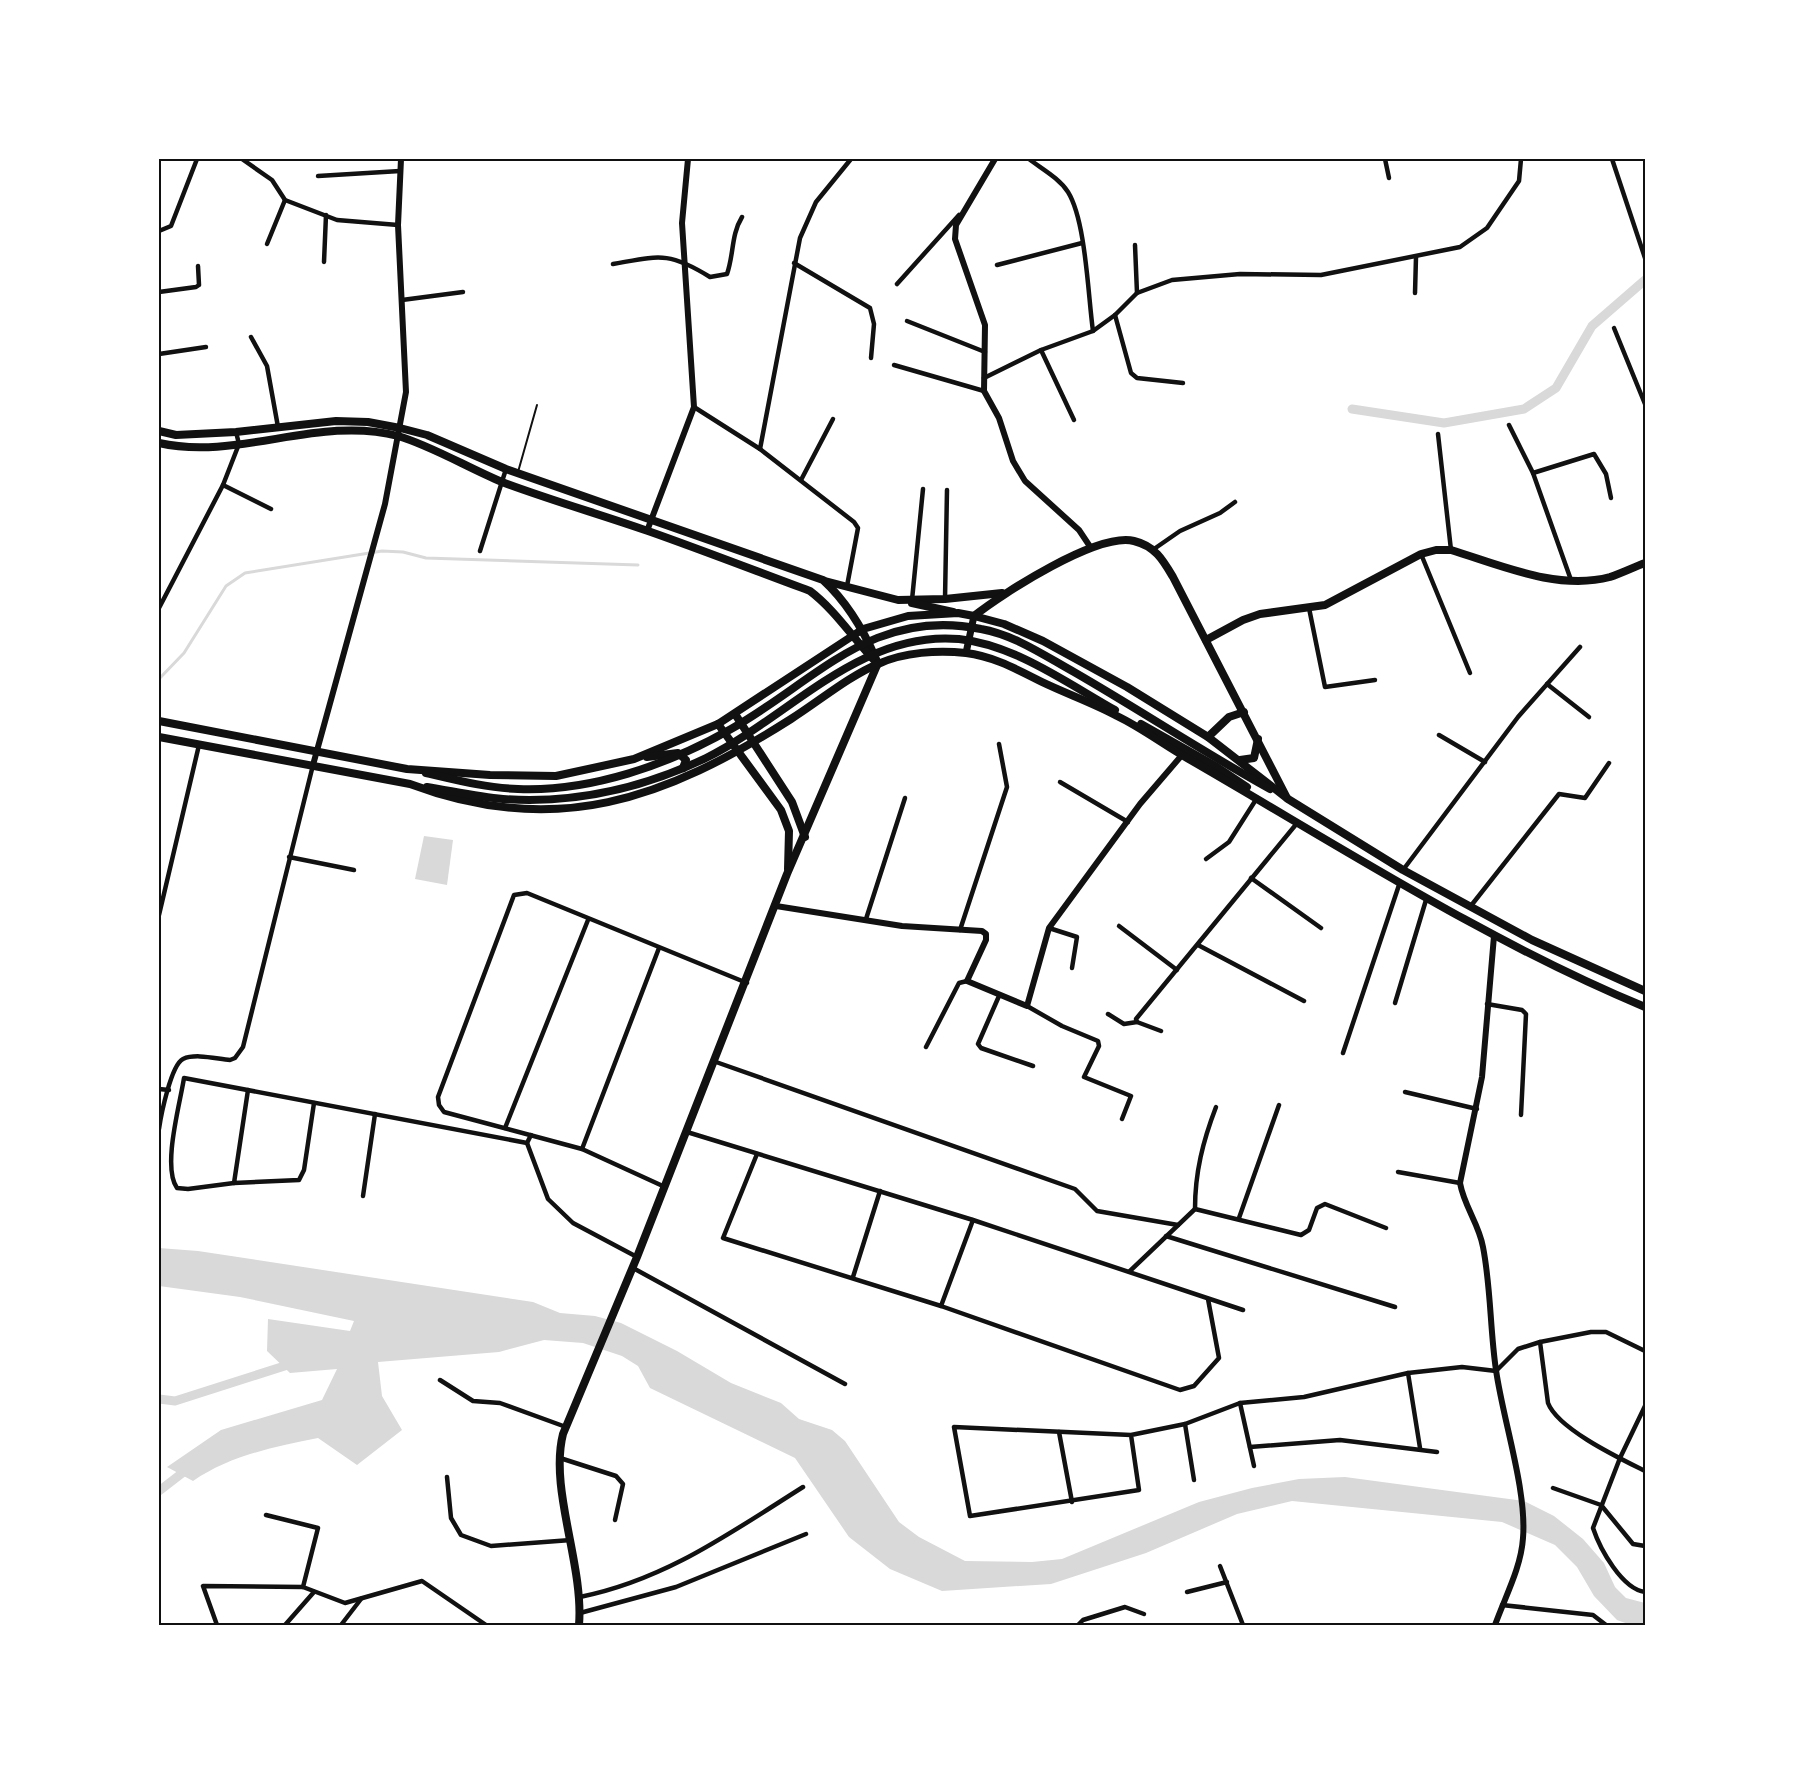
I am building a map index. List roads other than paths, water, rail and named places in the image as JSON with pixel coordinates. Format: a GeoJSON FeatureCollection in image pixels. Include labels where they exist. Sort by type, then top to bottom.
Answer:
{"type":"FeatureCollection","features":[{"type":"Feature","properties":{"kind":"main road"},"geometry":{"type":"LineString","coordinates":[[159,431],[176,435],[236,432],[318,423],[368,422],[399,432],[502,482],[647,531],[813,594],[836,614],[850,636],[878,663]]}},
{"type":"Feature","properties":{"kind":"main road"},"geometry":{"type":"LineString","coordinates":[[159,443],[174,447],[239,444],[363,431],[427,435],[506,469],[821,580],[1004,624],[1043,641],[1126,687],[1208,737],[1288,799]]}},
{"type":"Feature","properties":{"kind":"main road"},"geometry":{"type":"LineString","coordinates":[[966,653],[974,616],[1004,593],[1091,548],[1120,540],[1136,541],[1154,549],[1166,564],[1288,799]]}},
{"type":"Feature","properties":{"kind":"main road"},"geometry":{"type":"LineString","coordinates":[[1206,640],[1236,623],[1260,614],[1325,605],[1421,555],[1436,550],[1451,550],[1546,578],[1571,580],[1609,577],[1645,562]]}},
{"type":"Feature","properties":{"kind":"main road"},"geometry":{"type":"LineString","coordinates":[[813,594],[821,580]]}},
{"type":"Feature","properties":{"kind":"main road"},"geometry":{"type":"LineString","coordinates":[[579,1625],[580,1597],[560,1458],[560,1446],[566,1426],[716,1062],[787,874],[805,837],[878,663],[863,629],[836,592],[821,580]]}},
{"type":"Feature","properties":{"kind":"main road"},"geometry":{"type":"LineString","coordinates":[[898,600],[945,599],[1004,593]]}},
{"type":"Feature","properties":{"kind":"main road"},"geometry":{"type":"LineString","coordinates":[[634,759],[718,724],[863,629],[908,616],[958,613]]}},
{"type":"Feature","properties":{"kind":"main road"},"geometry":{"type":"LineString","coordinates":[[159,721],[317,750],[472,784],[517,789],[566,787],[624,774],[677,756],[732,729],[863,643],[908,628],[954,625],[995,632],[1026,646],[1288,799],[1403,870],[1595,971],[1645,991]]}},
{"type":"Feature","properties":{"kind":"main road"},"geometry":{"type":"LineString","coordinates":[[159,737],[491,798],[532,800],[577,797],[631,786],[676,770],[723,748],[866,657],[907,641],[943,639],[974,642],[1014,655],[1217,767],[1298,822]]}},
{"type":"Feature","properties":{"kind":"main road"},"geometry":{"type":"LineString","coordinates":[[410,784],[446,797],[519,810],[594,806],[645,793],[718,763],[755,742],[878,663],[921,652],[966,653],[1000,662],[1119,716],[1426,900],[1592,985],[1645,1007]]}},
{"type":"Feature","properties":{"kind":"main road"},"geometry":{"type":"LineString","coordinates":[[1208,737],[1229,717],[1244,712]]}},
{"type":"Feature","properties":{"kind":"main road"},"geometry":{"type":"LineString","coordinates":[[735,714],[792,802],[805,837]]}},
{"type":"Feature","properties":{"kind":"main road"},"geometry":{"type":"LineString","coordinates":[[718,724],[781,810],[789,831],[787,874]]}},
{"type":"Feature","properties":{"kind":"main road"},"geometry":{"type":"LineString","coordinates":[[1240,760],[1254,758],[1258,739]]}},
{"type":"Feature","properties":{"kind":"main road"},"geometry":{"type":"LineString","coordinates":[[407,769],[490,775],[556,776],[634,759],[678,753],[686,760],[684,768],[645,793]]}},
{"type":"Feature","properties":{"kind":"street"},"geometry":{"type":"LineString","coordinates":[[159,231],[171,226],[197,159]]}},
{"type":"Feature","properties":{"kind":"street"},"geometry":{"type":"LineString","coordinates":[[242,159],[272,180],[285,200],[337,220],[398,225]]}},
{"type":"Feature","properties":{"kind":"street"},"geometry":{"type":"LineString","coordinates":[[159,1126],[175,1067],[183,1059],[195,1057],[230,1060],[235,1058],[243,1047],[289,857],[375,540],[406,392],[398,225],[401,159]]}},
{"type":"Feature","properties":{"kind":"street"},"geometry":{"type":"LineString","coordinates":[[647,531],[694,407],[694,378],[683,260],[682,223],[688,159]]}},
{"type":"Feature","properties":{"kind":"street"},"geometry":{"type":"LineString","coordinates":[[760,449],[800,238],[816,202],[852,159]]}},
{"type":"Feature","properties":{"kind":"street"},"geometry":{"type":"LineString","coordinates":[[995,159],[957,225],[955,239],[982,314],[985,352],[984,391],[999,418],[1013,461],[1025,481],[1079,530],[1091,548]]}},
{"type":"Feature","properties":{"kind":"street"},"geometry":{"type":"LineString","coordinates":[[1029,159],[1060,182],[1069,194],[1082,243],[1093,331]]}},
{"type":"Feature","properties":{"kind":"street"},"geometry":{"type":"LineString","coordinates":[[1385,159],[1389,178]]}},
{"type":"Feature","properties":{"kind":"street"},"geometry":{"type":"LineString","coordinates":[[984,378],[1041,350],[1093,331],[1115,315],[1137,293],[1172,280],[1240,274],[1321,274],[1460,247],[1487,228],[1519,181],[1521,159]]}},
{"type":"Feature","properties":{"kind":"street"},"geometry":{"type":"LineString","coordinates":[[1612,159],[1645,258]]}},
{"type":"Feature","properties":{"kind":"street"},"geometry":{"type":"LineString","coordinates":[[318,176],[400,171]]}},
{"type":"Feature","properties":{"kind":"street"},"geometry":{"type":"LineString","coordinates":[[267,244],[285,200]]}},
{"type":"Feature","properties":{"kind":"street"},"geometry":{"type":"LineString","coordinates":[[897,284],[967,207]]}},
{"type":"Feature","properties":{"kind":"street"},"geometry":{"type":"LineString","coordinates":[[324,262],[326,215]]}},
{"type":"Feature","properties":{"kind":"street"},"geometry":{"type":"LineString","coordinates":[[613,264],[659,255],[683,260],[710,277],[727,274],[732,261],[734,232],[742,217]]}},
{"type":"Feature","properties":{"kind":"street"},"geometry":{"type":"LineString","coordinates":[[997,265],[1082,243]]}},
{"type":"Feature","properties":{"kind":"street"},"geometry":{"type":"LineString","coordinates":[[1135,245],[1137,293]]}},
{"type":"Feature","properties":{"kind":"street"},"geometry":{"type":"LineString","coordinates":[[1415,292],[1416,257]]}},
{"type":"Feature","properties":{"kind":"street"},"geometry":{"type":"LineString","coordinates":[[794,263],[870,308],[874,324],[871,358]]}},
{"type":"Feature","properties":{"kind":"street"},"geometry":{"type":"LineString","coordinates":[[159,292],[199,285],[198,266]]}},
{"type":"Feature","properties":{"kind":"street"},"geometry":{"type":"LineString","coordinates":[[402,300],[463,292]]}},
{"type":"Feature","properties":{"kind":"street"},"geometry":{"type":"LineString","coordinates":[[1115,315],[1131,373],[1137,378],[1183,383]]}},
{"type":"Feature","properties":{"kind":"street"},"geometry":{"type":"LineString","coordinates":[[907,321],[985,352]]}},
{"type":"Feature","properties":{"kind":"street"},"geometry":{"type":"LineString","coordinates":[[1614,328],[1645,404]]}},
{"type":"Feature","properties":{"kind":"street"},"geometry":{"type":"LineString","coordinates":[[251,337],[267,366],[278,426]]}},
{"type":"Feature","properties":{"kind":"street"},"geometry":{"type":"LineString","coordinates":[[159,354],[206,347]]}},
{"type":"Feature","properties":{"kind":"street"},"geometry":{"type":"LineString","coordinates":[[1041,350],[1074,420]]}},
{"type":"Feature","properties":{"kind":"street"},"geometry":{"type":"LineString","coordinates":[[894,364],[984,391]]}},
{"type":"Feature","properties":{"kind":"street"},"geometry":{"type":"LineString","coordinates":[[694,407],[760,449],[858,528],[847,586]]}},
{"type":"Feature","properties":{"kind":"street"},"geometry":{"type":"LineString","coordinates":[[801,480],[833,419]]}},
{"type":"Feature","properties":{"kind":"street"},"geometry":{"type":"LineString","coordinates":[[318,423],[320,434]]}},
{"type":"Feature","properties":{"kind":"street"},"geometry":{"type":"LineString","coordinates":[[1509,425],[1533,474],[1571,580]]}},
{"type":"Feature","properties":{"kind":"street"},"geometry":{"type":"LineString","coordinates":[[159,608],[223,486],[239,444],[236,432]]}},
{"type":"Feature","properties":{"kind":"street"},"geometry":{"type":"LineString","coordinates":[[1438,434],[1451,550]]}},
{"type":"Feature","properties":{"kind":"street"},"geometry":{"type":"LineString","coordinates":[[1533,474],[1594,453],[1606,474],[1611,498]]}},
{"type":"Feature","properties":{"kind":"street"},"geometry":{"type":"LineString","coordinates":[[480,551],[506,469]]}},
{"type":"Feature","properties":{"kind":"street"},"geometry":{"type":"LineString","coordinates":[[223,486],[271,510]]}},
{"type":"Feature","properties":{"kind":"street"},"geometry":{"type":"LineString","coordinates":[[912,601],[923,489]]}},
{"type":"Feature","properties":{"kind":"street"},"geometry":{"type":"LineString","coordinates":[[945,599],[947,490]]}},
{"type":"Feature","properties":{"kind":"street"},"geometry":{"type":"LineString","coordinates":[[1154,549],[1180,531],[1220,513],[1235,502]]}},
{"type":"Feature","properties":{"kind":"street"},"geometry":{"type":"LineString","coordinates":[[1421,555],[1470,673]]}},
{"type":"Feature","properties":{"kind":"street"},"geometry":{"type":"LineString","coordinates":[[1309,608],[1325,687],[1375,680]]}},
{"type":"Feature","properties":{"kind":"street"},"geometry":{"type":"LineString","coordinates":[[1403,870],[1518,717],[1580,647]]}},
{"type":"Feature","properties":{"kind":"street"},"geometry":{"type":"LineString","coordinates":[[1547,684],[1589,717]]}},
{"type":"Feature","properties":{"kind":"street"},"geometry":{"type":"LineString","coordinates":[[1439,735],[1485,762]]}},
{"type":"Feature","properties":{"kind":"street"},"geometry":{"type":"LineString","coordinates":[[960,930],[1007,787],[999,744]]}},
{"type":"Feature","properties":{"kind":"street"},"geometry":{"type":"LineString","coordinates":[[159,915],[199,745]]}},
{"type":"Feature","properties":{"kind":"street"},"geometry":{"type":"LineString","coordinates":[[1027,1006],[1049,927],[1182,755]]}},
{"type":"Feature","properties":{"kind":"street"},"geometry":{"type":"LineString","coordinates":[[1470,907],[1559,794],[1585,798],[1609,763]]}},
{"type":"Feature","properties":{"kind":"street"},"geometry":{"type":"LineString","coordinates":[[1060,782],[1128,822]]}},
{"type":"Feature","properties":{"kind":"street"},"geometry":{"type":"LineString","coordinates":[[866,919],[905,798]]}},
{"type":"Feature","properties":{"kind":"street"},"geometry":{"type":"LineString","coordinates":[[1206,859],[1229,842],[1257,798]]}},
{"type":"Feature","properties":{"kind":"street"},"geometry":{"type":"LineString","coordinates":[[1137,1022],[1136,1019],[1298,822]]}},
{"type":"Feature","properties":{"kind":"street"},"geometry":{"type":"LineString","coordinates":[[289,857],[354,870]]}},
{"type":"Feature","properties":{"kind":"street"},"geometry":{"type":"LineString","coordinates":[[1251,878],[1322,928]]}},
{"type":"Feature","properties":{"kind":"street"},"geometry":{"type":"LineString","coordinates":[[1344,1053],[1399,885]]}},
{"type":"Feature","properties":{"kind":"street"},"geometry":{"type":"LineString","coordinates":[[665,1187],[582,1149],[444,1112],[439,1105],[438,1097],[514,895],[527,893],[588,920],[747,982]]}},
{"type":"Feature","properties":{"kind":"street"},"geometry":{"type":"LineString","coordinates":[[1395,1003],[1426,900]]}},
{"type":"Feature","properties":{"kind":"street"},"geometry":{"type":"LineString","coordinates":[[776,906],[866,919],[982,931],[986,934],[986,940],[967,981]]}},
{"type":"Feature","properties":{"kind":"street"},"geometry":{"type":"LineString","coordinates":[[505,1128],[588,920]]}},
{"type":"Feature","properties":{"kind":"street"},"geometry":{"type":"LineString","coordinates":[[1119,926],[1177,970]]}},
{"type":"Feature","properties":{"kind":"street"},"geometry":{"type":"LineString","coordinates":[[1049,927],[1077,937],[1072,968]]}},
{"type":"Feature","properties":{"kind":"street"},"geometry":{"type":"LineString","coordinates":[[1494,936],[1477,1109],[1460,1183],[1462,1195],[1478,1226],[1483,1247],[1496,1371],[1519,1491],[1523,1533],[1516,1569],[1495,1625]]}},
{"type":"Feature","properties":{"kind":"street"},"geometry":{"type":"LineString","coordinates":[[1198,945],[1304,1001]]}},
{"type":"Feature","properties":{"kind":"street"},"geometry":{"type":"LineString","coordinates":[[582,1149],[659,948]]}},
{"type":"Feature","properties":{"kind":"street"},"geometry":{"type":"LineString","coordinates":[[926,1047],[960,983],[967,981],[1027,1006],[1062,1026],[1098,1041],[1099,1046],[1084,1077],[1131,1096],[1122,1119]]}},
{"type":"Feature","properties":{"kind":"street"},"geometry":{"type":"LineString","coordinates":[[999,996],[978,1044],[981,1048],[1033,1066]]}},
{"type":"Feature","properties":{"kind":"street"},"geometry":{"type":"LineString","coordinates":[[1487,1004],[1522,1010],[1526,1014],[1521,1115]]}},
{"type":"Feature","properties":{"kind":"street"},"geometry":{"type":"LineString","coordinates":[[1108,1014],[1124,1024],[1137,1022],[1161,1031]]}},
{"type":"Feature","properties":{"kind":"street"},"geometry":{"type":"LineString","coordinates":[[716,1062],[1075,1189],[1097,1211],[1178,1225]]}},
{"type":"Feature","properties":{"kind":"street"},"geometry":{"type":"LineString","coordinates":[[314,1103],[304,1170],[299,1180],[234,1183],[188,1189],[177,1188],[172,1180],[173,1147],[184,1078],[527,1143]]}},
{"type":"Feature","properties":{"kind":"street"},"geometry":{"type":"LineString","coordinates":[[159,1089],[169,1090]]}},
{"type":"Feature","properties":{"kind":"street"},"geometry":{"type":"LineString","coordinates":[[234,1183],[248,1090]]}},
{"type":"Feature","properties":{"kind":"street"},"geometry":{"type":"LineString","coordinates":[[1405,1092],[1477,1109]]}},
{"type":"Feature","properties":{"kind":"street"},"geometry":{"type":"LineString","coordinates":[[1239,1218],[1279,1105]]}},
{"type":"Feature","properties":{"kind":"street"},"geometry":{"type":"LineString","coordinates":[[1130,1271],[1196,1209],[1196,1182],[1202,1146],[1216,1107]]}},
{"type":"Feature","properties":{"kind":"street"},"geometry":{"type":"LineString","coordinates":[[363,1196],[375,1114]]}},
{"type":"Feature","properties":{"kind":"street"},"geometry":{"type":"LineString","coordinates":[[687,1132],[973,1220],[1243,1310]]}},
{"type":"Feature","properties":{"kind":"street"},"geometry":{"type":"LineString","coordinates":[[531,1135],[527,1143],[548,1199],[573,1223],[637,1257]]}},
{"type":"Feature","properties":{"kind":"street"},"geometry":{"type":"LineString","coordinates":[[757,1154],[723,1238],[941,1306],[1170,1387],[1188,1390],[1220,1358],[1208,1299]]}},
{"type":"Feature","properties":{"kind":"street"},"geometry":{"type":"LineString","coordinates":[[1398,1172],[1460,1183]]}},
{"type":"Feature","properties":{"kind":"street"},"geometry":{"type":"LineString","coordinates":[[853,1277],[880,1191]]}},
{"type":"Feature","properties":{"kind":"street"},"geometry":{"type":"LineString","coordinates":[[1196,1209],[1301,1235],[1309,1230],[1317,1208],[1325,1204],[1386,1228]]}},
{"type":"Feature","properties":{"kind":"street"},"geometry":{"type":"LineString","coordinates":[[941,1306],[973,1220]]}},
{"type":"Feature","properties":{"kind":"street"},"geometry":{"type":"LineString","coordinates":[[1166,1236],[1395,1307]]}},
{"type":"Feature","properties":{"kind":"street"},"geometry":{"type":"LineString","coordinates":[[633,1268],[845,1384]]}},
{"type":"Feature","properties":{"kind":"street"},"geometry":{"type":"LineString","coordinates":[[1496,1371],[1518,1349],[1540,1342],[1606,1332],[1645,1351]]}},
{"type":"Feature","properties":{"kind":"street"},"geometry":{"type":"LineString","coordinates":[[1540,1342],[1551,1412],[1620,1458],[1645,1471]]}},
{"type":"Feature","properties":{"kind":"street"},"geometry":{"type":"LineString","coordinates":[[1131,1435],[1139,1490],[1072,1502],[970,1515],[954,1427],[1131,1435],[1185,1424],[1240,1403],[1304,1397],[1408,1372],[1462,1367],[1496,1371]]}},
{"type":"Feature","properties":{"kind":"street"},"geometry":{"type":"LineString","coordinates":[[1408,1372],[1420,1448]]}},
{"type":"Feature","properties":{"kind":"street"},"geometry":{"type":"LineString","coordinates":[[440,1380],[473,1401],[500,1403],[566,1426]]}},
{"type":"Feature","properties":{"kind":"street"},"geometry":{"type":"LineString","coordinates":[[1240,1403],[1254,1466]]}},
{"type":"Feature","properties":{"kind":"street"},"geometry":{"type":"LineString","coordinates":[[1645,1406],[1620,1458],[1593,1528],[1595,1535],[1625,1580],[1637,1591],[1645,1592]]}},
{"type":"Feature","properties":{"kind":"street"},"geometry":{"type":"LineString","coordinates":[[1185,1424],[1194,1479]]}},
{"type":"Feature","properties":{"kind":"street"},"geometry":{"type":"LineString","coordinates":[[1059,1432],[1072,1502]]}},
{"type":"Feature","properties":{"kind":"street"},"geometry":{"type":"LineString","coordinates":[[1250,1447],[1340,1440],[1420,1448],[1437,1452]]}},
{"type":"Feature","properties":{"kind":"street"},"geometry":{"type":"LineString","coordinates":[[560,1458],[616,1476],[623,1484],[615,1520]]}},
{"type":"Feature","properties":{"kind":"street"},"geometry":{"type":"LineString","coordinates":[[447,1477],[451,1518],[461,1535],[491,1546],[571,1540]]}},
{"type":"Feature","properties":{"kind":"street"},"geometry":{"type":"LineString","coordinates":[[580,1597],[640,1582],[668,1569],[719,1541],[803,1487]]}},
{"type":"Feature","properties":{"kind":"street"},"geometry":{"type":"LineString","coordinates":[[1553,1488],[1601,1505],[1633,1544],[1645,1546]]}},
{"type":"Feature","properties":{"kind":"street"},"geometry":{"type":"LineString","coordinates":[[266,1515],[318,1528],[303,1587]]}},
{"type":"Feature","properties":{"kind":"street"},"geometry":{"type":"LineString","coordinates":[[580,1613],[676,1587],[806,1534]]}},
{"type":"Feature","properties":{"kind":"street"},"geometry":{"type":"LineString","coordinates":[[1220,1566],[1243,1625]]}},
{"type":"Feature","properties":{"kind":"street"},"geometry":{"type":"LineString","coordinates":[[216,1625],[203,1586],[303,1587],[345,1603],[422,1581],[486,1625]]}},
{"type":"Feature","properties":{"kind":"street"},"geometry":{"type":"LineString","coordinates":[[1187,1592],[1227,1582]]}},
{"type":"Feature","properties":{"kind":"street"},"geometry":{"type":"LineString","coordinates":[[285,1625],[314,1592]]}},
{"type":"Feature","properties":{"kind":"street"},"geometry":{"type":"LineString","coordinates":[[341,1625],[362,1599]]}},
{"type":"Feature","properties":{"kind":"street"},"geometry":{"type":"LineString","coordinates":[[1502,1605],[1593,1615],[1606,1625]]}},
{"type":"Feature","properties":{"kind":"street"},"geometry":{"type":"LineString","coordinates":[[1078,1625],[1083,1620],[1125,1607],[1144,1614]]}},
{"type":"Feature","properties":{"kind":"lane"},"geometry":{"type":"LineString","coordinates":[[518,473],[537,405]]}},
{"type":"Feature","properties":{"kind":"waterway"},"geometry":{"type":"LineString","coordinates":[[1352,409],[1444,423],[1524,409],[1556,388],[1592,326],[1645,280]]}},
{"type":"Feature","properties":{"kind":"waterway"},"geometry":{"type":"LineString","coordinates":[[159,679],[184,653],[226,586],[245,573],[382,551],[403,552],[426,558],[638,565]]}},
{"type":"Feature","properties":{"kind":"waterway"},"geometry":{"type":"LineString","coordinates":[[159,1399],[175,1401],[294,1363]]}},
{"type":"Feature","properties":{"kind":"waterway"},"geometry":{"type":"LineString","coordinates":[[159,1491],[190,1467]]}}]}
